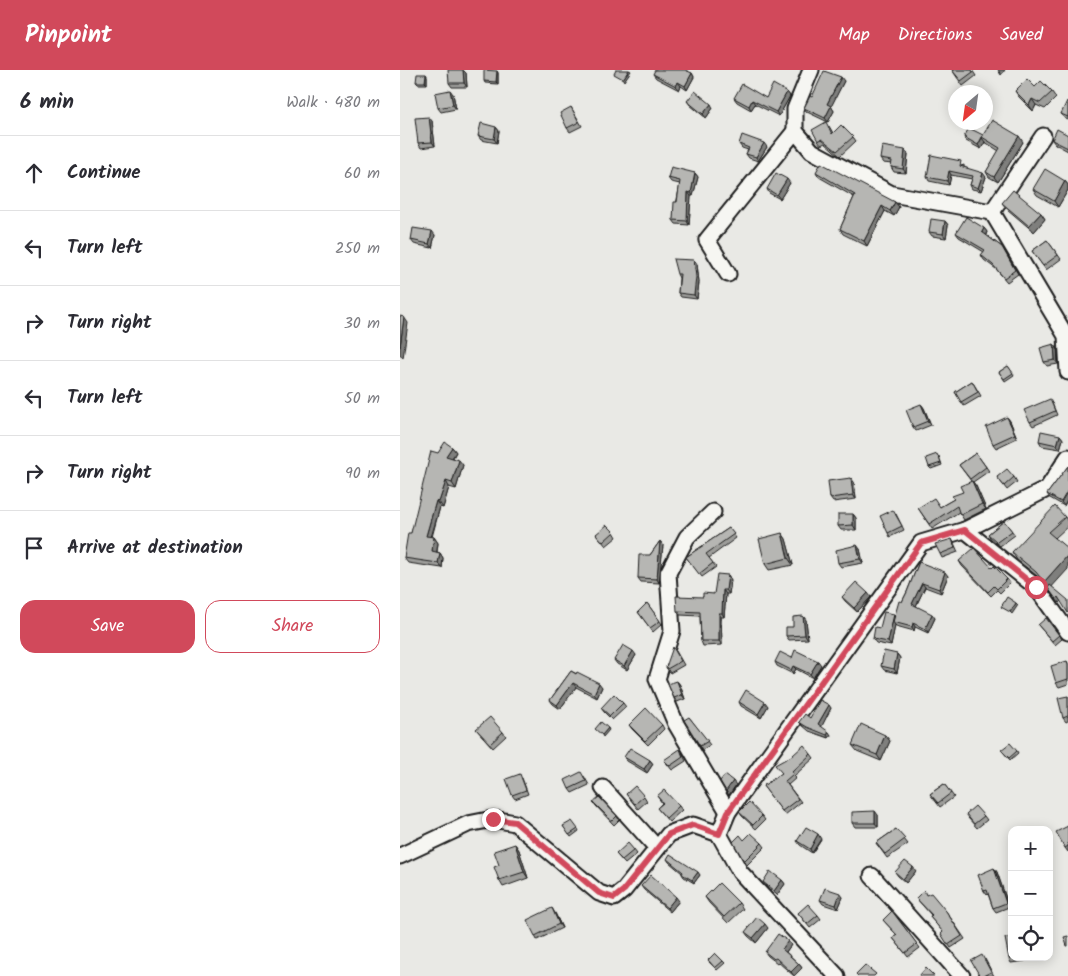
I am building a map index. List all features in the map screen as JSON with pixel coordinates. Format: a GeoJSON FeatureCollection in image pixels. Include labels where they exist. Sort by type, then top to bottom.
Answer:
{"type":"FeatureCollection","features":[{"type":"Feature","properties":{"kind":"street"},"geometry":{"type":"LineString","coordinates":[[728,274],[707,240],[795,132],[795,109],[809,71]]}},
{"type":"Feature","properties":{"kind":"street"},"geometry":{"type":"LineString","coordinates":[[795,132],[812,151],[892,194],[992,212],[1067,336],[1068,372]]}},
{"type":"Feature","properties":{"kind":"street"},"geometry":{"type":"LineString","coordinates":[[992,212],[1042,136]]}},
{"type":"Feature","properties":{"kind":"street"},"geometry":{"type":"LineString","coordinates":[[719,834],[728,812],[921,543],[965,530],[1047,489],[1068,457]]}},
{"type":"Feature","properties":{"kind":"street"},"geometry":{"type":"LineString","coordinates":[[713,512],[688,537],[668,573],[672,631],[657,679],[676,724],[728,812]]}},
{"type":"Feature","properties":{"kind":"street"},"geometry":{"type":"LineString","coordinates":[[965,530],[1036,587],[1068,632]]}},
{"type":"Feature","properties":{"kind":"street"},"geometry":{"type":"LineString","coordinates":[[603,788],[657,848]]}},
{"type":"Feature","properties":{"kind":"street"},"geometry":{"type":"LineString","coordinates":[[400,856],[468,824],[493,819],[515,822],[599,893],[614,898],[624,890],[669,834],[693,825],[719,834],[740,872],[837,976]]}},
{"type":"Feature","properties":{"kind":"street"},"geometry":{"type":"LineString","coordinates":[[872,876],[962,976]]}},
{"type":"Feature","properties":{"kind":"building"},"geometry":{"type":"Polygon","coordinates":[[[448,70],[463,70],[464,83],[449,83],[448,70]]]}},
{"type":"Feature","properties":{"kind":"building"},"geometry":{"type":"Polygon","coordinates":[[[484,70],[497,71],[496,82],[484,81],[484,70]]]}},
{"type":"Feature","properties":{"kind":"building"},"geometry":{"type":"Polygon","coordinates":[[[616,70],[629,70],[623,79],[614,74],[616,70]]]}},
{"type":"Feature","properties":{"kind":"building"},"geometry":{"type":"Polygon","coordinates":[[[655,70],[685,70],[692,73],[685,86],[678,82],[676,86],[653,74],[655,70]]]}},
{"type":"Feature","properties":{"kind":"building"},"geometry":{"type":"Polygon","coordinates":[[[952,70],[972,70],[973,72],[961,81],[952,70]]]}},
{"type":"Feature","properties":{"kind":"building"},"geometry":{"type":"Polygon","coordinates":[[[824,71],[841,77],[827,104],[831,106],[825,118],[804,108],[810,96],[812,97],[824,71]]]}},
{"type":"Feature","properties":{"kind":"building"},"geometry":{"type":"Polygon","coordinates":[[[417,74],[426,74],[425,82],[416,82],[417,74]]]}},
{"type":"Feature","properties":{"kind":"building"},"geometry":{"type":"Polygon","coordinates":[[[1027,79],[1035,87],[1041,81],[1052,92],[1040,103],[1032,99],[1029,105],[1015,91],[1027,79]]]}},
{"type":"Feature","properties":{"kind":"building"},"geometry":{"type":"Polygon","coordinates":[[[742,84],[766,98],[773,84],[787,92],[776,112],[752,100],[749,106],[734,98],[742,84]]]}},
{"type":"Feature","properties":{"kind":"building"},"geometry":{"type":"Polygon","coordinates":[[[450,90],[453,105],[438,108],[435,93],[450,90]]]}},
{"type":"Feature","properties":{"kind":"building"},"geometry":{"type":"Polygon","coordinates":[[[695,91],[711,104],[703,114],[687,101],[695,91]]]}},
{"type":"Feature","properties":{"kind":"building"},"geometry":{"type":"Polygon","coordinates":[[[1068,102],[1068,117],[1061,114],[1068,102]]]}},
{"type":"Feature","properties":{"kind":"building"},"geometry":{"type":"Polygon","coordinates":[[[571,107],[579,122],[567,128],[560,113],[571,107]]]}},
{"type":"Feature","properties":{"kind":"building"},"geometry":{"type":"Polygon","coordinates":[[[429,117],[432,142],[418,143],[415,118],[429,117]]]}},
{"type":"Feature","properties":{"kind":"building"},"geometry":{"type":"Polygon","coordinates":[[[993,121],[1019,136],[994,177],[986,172],[1000,148],[982,137],[986,130],[993,130],[993,121]]]}},
{"type":"Feature","properties":{"kind":"building"},"geometry":{"type":"Polygon","coordinates":[[[826,122],[832,134],[841,125],[853,137],[837,151],[822,139],[818,141],[812,130],[826,122]]]}},
{"type":"Feature","properties":{"kind":"building"},"geometry":{"type":"Polygon","coordinates":[[[481,123],[496,127],[494,139],[478,136],[481,123]]]}},
{"type":"Feature","properties":{"kind":"building"},"geometry":{"type":"Polygon","coordinates":[[[1057,129],[1068,135],[1068,148],[1052,140],[1057,129]]]}},
{"type":"Feature","properties":{"kind":"building"},"geometry":{"type":"Polygon","coordinates":[[[968,130],[973,130],[983,135],[978,145],[964,137],[968,130]]]}},
{"type":"Feature","properties":{"kind":"building"},"geometry":{"type":"Polygon","coordinates":[[[742,135],[764,143],[756,157],[746,154],[749,148],[739,144],[742,135]]]}},
{"type":"Feature","properties":{"kind":"building"},"geometry":{"type":"Polygon","coordinates":[[[882,146],[905,150],[903,169],[891,167],[892,161],[880,159],[882,146]]]}},
{"type":"Feature","properties":{"kind":"building"},"geometry":{"type":"Polygon","coordinates":[[[931,155],[961,161],[960,166],[983,173],[978,188],[970,185],[973,176],[949,171],[947,181],[927,177],[931,155]]]}},
{"type":"Feature","properties":{"kind":"building"},"geometry":{"type":"Polygon","coordinates":[[[821,163],[895,202],[890,211],[882,206],[864,241],[840,229],[855,195],[816,172],[821,163]]]}},
{"type":"Feature","properties":{"kind":"building"},"geometry":{"type":"Polygon","coordinates":[[[671,167],[695,173],[691,193],[688,192],[687,221],[673,220],[674,202],[677,202],[680,181],[668,178],[671,167]]]}},
{"type":"Feature","properties":{"kind":"building"},"geometry":{"type":"Polygon","coordinates":[[[1045,169],[1065,181],[1054,201],[1033,189],[1045,169]]]}},
{"type":"Feature","properties":{"kind":"building"},"geometry":{"type":"Polygon","coordinates":[[[776,173],[787,179],[777,195],[767,189],[776,173]]]}},
{"type":"Feature","properties":{"kind":"building"},"geometry":{"type":"Polygon","coordinates":[[[1013,190],[1041,213],[1029,226],[1002,203],[1013,190]]]}},
{"type":"Feature","properties":{"kind":"building"},"geometry":{"type":"Polygon","coordinates":[[[966,217],[984,228],[982,232],[1002,247],[1015,270],[1004,278],[981,255],[985,250],[956,233],[966,217]]]}},
{"type":"Feature","properties":{"kind":"building"},"geometry":{"type":"Polygon","coordinates":[[[931,219],[945,221],[943,234],[929,232],[931,219]]]}},
{"type":"Feature","properties":{"kind":"building"},"geometry":{"type":"Polygon","coordinates":[[[413,228],[432,231],[429,244],[411,240],[413,228]]]}},
{"type":"Feature","properties":{"kind":"building"},"geometry":{"type":"Polygon","coordinates":[[[1047,240],[1058,255],[1043,266],[1032,251],[1047,240]]]}},
{"type":"Feature","properties":{"kind":"building"},"geometry":{"type":"Polygon","coordinates":[[[673,259],[694,260],[696,277],[694,295],[678,293],[680,274],[677,274],[673,259]]]}},
{"type":"Feature","properties":{"kind":"building"},"geometry":{"type":"Polygon","coordinates":[[[400,316],[404,317],[400,347],[400,316]]]}},
{"type":"Feature","properties":{"kind":"building"},"geometry":{"type":"Polygon","coordinates":[[[1054,344],[1055,360],[1044,362],[1040,348],[1054,344]]]}},
{"type":"Feature","properties":{"kind":"building"},"geometry":{"type":"Polygon","coordinates":[[[1008,366],[1013,373],[1004,379],[999,372],[1008,366]]]}},
{"type":"Feature","properties":{"kind":"building"},"geometry":{"type":"Polygon","coordinates":[[[972,381],[978,392],[961,402],[955,392],[972,381]]]}},
{"type":"Feature","properties":{"kind":"building"},"geometry":{"type":"Polygon","coordinates":[[[1050,399],[1055,411],[1030,422],[1024,410],[1050,399]]]}},
{"type":"Feature","properties":{"kind":"building"},"geometry":{"type":"Polygon","coordinates":[[[921,404],[928,421],[913,427],[906,410],[921,404]]]}},
{"type":"Feature","properties":{"kind":"building"},"geometry":{"type":"Polygon","coordinates":[[[1007,417],[1015,434],[993,444],[986,427],[1007,417]]]}},
{"type":"Feature","properties":{"kind":"building"},"geometry":{"type":"Polygon","coordinates":[[[1041,431],[1060,435],[1057,445],[1039,441],[1041,431]]]}},
{"type":"Feature","properties":{"kind":"building"},"geometry":{"type":"Polygon","coordinates":[[[445,442],[452,447],[446,456],[459,460],[452,483],[446,481],[439,502],[436,501],[426,536],[434,537],[432,551],[440,553],[438,563],[404,558],[408,533],[411,533],[431,451],[438,453],[445,442]]]}},
{"type":"Feature","properties":{"kind":"building"},"geometry":{"type":"Polygon","coordinates":[[[976,453],[986,467],[970,479],[959,465],[976,453]]]}},
{"type":"Feature","properties":{"kind":"building"},"geometry":{"type":"Polygon","coordinates":[[[937,454],[941,463],[929,467],[926,458],[937,454]]]}},
{"type":"Feature","properties":{"kind":"building"},"geometry":{"type":"Polygon","coordinates":[[[1068,466],[1068,490],[1061,502],[1047,494],[1068,466]]]}},
{"type":"Feature","properties":{"kind":"building"},"geometry":{"type":"Polygon","coordinates":[[[1007,469],[1014,477],[1004,486],[997,477],[1007,469]]]}},
{"type":"Feature","properties":{"kind":"building"},"geometry":{"type":"Polygon","coordinates":[[[851,478],[853,495],[830,498],[828,481],[851,478]]]}},
{"type":"Feature","properties":{"kind":"building"},"geometry":{"type":"Polygon","coordinates":[[[972,481],[982,504],[960,515],[957,506],[929,524],[918,508],[934,498],[940,507],[954,499],[952,496],[963,492],[960,486],[972,481]]]}},
{"type":"Feature","properties":{"kind":"building"},"geometry":{"type":"Polygon","coordinates":[[[1055,506],[1065,517],[1048,532],[1068,549],[1068,555],[1044,582],[1036,572],[1012,552],[1055,506]]]}},
{"type":"Feature","properties":{"kind":"building"},"geometry":{"type":"Polygon","coordinates":[[[893,510],[902,526],[888,533],[880,516],[893,510]]]}},
{"type":"Feature","properties":{"kind":"building"},"geometry":{"type":"Polygon","coordinates":[[[838,514],[853,514],[853,525],[838,526],[838,514]]]}},
{"type":"Feature","properties":{"kind":"building"},"geometry":{"type":"Polygon","coordinates":[[[1004,521],[1012,531],[997,542],[988,534],[1004,521]]]}},
{"type":"Feature","properties":{"kind":"building"},"geometry":{"type":"Polygon","coordinates":[[[607,525],[614,532],[603,542],[596,534],[607,525]]]}},
{"type":"Feature","properties":{"kind":"building"},"geometry":{"type":"Polygon","coordinates":[[[729,528],[734,534],[706,554],[713,563],[699,574],[686,557],[729,528]]]}},
{"type":"Feature","properties":{"kind":"building"},"geometry":{"type":"Polygon","coordinates":[[[782,533],[788,558],[765,564],[759,539],[782,533]]]}},
{"type":"Feature","properties":{"kind":"building"},"geometry":{"type":"Polygon","coordinates":[[[952,539],[955,548],[940,554],[935,544],[952,539]]]}},
{"type":"Feature","properties":{"kind":"building"},"geometry":{"type":"Polygon","coordinates":[[[660,541],[657,579],[638,578],[639,555],[650,555],[660,541]]]}},
{"type":"Feature","properties":{"kind":"building"},"geometry":{"type":"Polygon","coordinates":[[[857,545],[860,559],[838,563],[836,550],[857,545]]]}},
{"type":"Feature","properties":{"kind":"building"},"geometry":{"type":"Polygon","coordinates":[[[974,548],[992,568],[994,566],[1007,579],[997,589],[994,586],[988,592],[959,561],[974,548]]]}},
{"type":"Feature","properties":{"kind":"building"},"geometry":{"type":"Polygon","coordinates":[[[919,562],[945,572],[939,589],[922,583],[912,604],[932,614],[925,629],[913,623],[912,627],[893,622],[899,601],[902,602],[919,562]]]}},
{"type":"Feature","properties":{"kind":"building"},"geometry":{"type":"Polygon","coordinates":[[[717,574],[728,575],[726,590],[723,590],[722,613],[719,613],[719,641],[701,641],[700,612],[677,611],[676,596],[703,597],[703,593],[714,594],[717,574]]]}},
{"type":"Feature","properties":{"kind":"building"},"geometry":{"type":"Polygon","coordinates":[[[856,582],[868,593],[854,608],[842,597],[856,582]]]}},
{"type":"Feature","properties":{"kind":"building"},"geometry":{"type":"Polygon","coordinates":[[[1050,585],[1068,600],[1068,613],[1058,597],[1056,599],[1048,588],[1050,585]]]}},
{"type":"Feature","properties":{"kind":"building"},"geometry":{"type":"Polygon","coordinates":[[[1007,597],[1016,603],[1010,612],[1001,607],[1007,597]]]}},
{"type":"Feature","properties":{"kind":"building"},"geometry":{"type":"Polygon","coordinates":[[[647,603],[660,621],[650,628],[638,612],[647,603]]]}},
{"type":"Feature","properties":{"kind":"building"},"geometry":{"type":"Polygon","coordinates":[[[884,612],[894,614],[888,642],[873,639],[875,627],[880,628],[884,612]]]}},
{"type":"Feature","properties":{"kind":"building"},"geometry":{"type":"Polygon","coordinates":[[[803,616],[805,635],[786,636],[786,627],[793,627],[793,617],[803,616]]]}},
{"type":"Feature","properties":{"kind":"building"},"geometry":{"type":"Polygon","coordinates":[[[1046,618],[1059,635],[1052,641],[1038,625],[1046,618]]]}},
{"type":"Feature","properties":{"kind":"building"},"geometry":{"type":"Polygon","coordinates":[[[623,645],[633,651],[624,666],[614,660],[623,645]]]}},
{"type":"Feature","properties":{"kind":"building"},"geometry":{"type":"Polygon","coordinates":[[[673,647],[681,661],[667,669],[666,667],[673,647]]]}},
{"type":"Feature","properties":{"kind":"building"},"geometry":{"type":"Polygon","coordinates":[[[795,650],[818,661],[810,674],[793,666],[791,670],[775,662],[780,652],[792,658],[795,650]]]}},
{"type":"Feature","properties":{"kind":"building"},"geometry":{"type":"Polygon","coordinates":[[[884,651],[897,654],[894,669],[881,666],[884,651]]]}},
{"type":"Feature","properties":{"kind":"building"},"geometry":{"type":"Polygon","coordinates":[[[1067,661],[1068,679],[1056,683],[1051,666],[1067,661]]]}},
{"type":"Feature","properties":{"kind":"building"},"geometry":{"type":"Polygon","coordinates":[[[571,671],[599,683],[594,694],[573,683],[557,705],[550,700],[571,671]]]}},
{"type":"Feature","properties":{"kind":"building"},"geometry":{"type":"Polygon","coordinates":[[[677,681],[682,695],[674,698],[668,684],[677,681]]]}},
{"type":"Feature","properties":{"kind":"building"},"geometry":{"type":"Polygon","coordinates":[[[746,690],[765,702],[758,714],[739,702],[746,690]]]}},
{"type":"Feature","properties":{"kind":"building"},"geometry":{"type":"Polygon","coordinates":[[[614,694],[623,703],[610,716],[601,708],[614,694]]]}},
{"type":"Feature","properties":{"kind":"building"},"geometry":{"type":"Polygon","coordinates":[[[1068,696],[1068,716],[1063,718],[1058,698],[1068,696]]]}},
{"type":"Feature","properties":{"kind":"building"},"geometry":{"type":"Polygon","coordinates":[[[820,700],[829,705],[818,724],[829,732],[827,735],[799,722],[805,714],[810,718],[820,700]]]}},
{"type":"Feature","properties":{"kind":"building"},"geometry":{"type":"Polygon","coordinates":[[[646,708],[662,725],[645,741],[629,725],[646,708]]]}},
{"type":"Feature","properties":{"kind":"building"},"geometry":{"type":"Polygon","coordinates":[[[490,717],[503,732],[490,744],[476,729],[490,717]]]}},
{"type":"Feature","properties":{"kind":"building"},"geometry":{"type":"Polygon","coordinates":[[[689,717],[708,741],[700,746],[684,720],[689,717]]]}},
{"type":"Feature","properties":{"kind":"building"},"geometry":{"type":"Polygon","coordinates":[[[601,722],[608,728],[602,735],[595,729],[601,722]]]}},
{"type":"Feature","properties":{"kind":"building"},"geometry":{"type":"Polygon","coordinates":[[[861,724],[885,735],[877,755],[852,745],[861,724]]]}},
{"type":"Feature","properties":{"kind":"building"},"geometry":{"type":"Polygon","coordinates":[[[1010,743],[1017,751],[1009,758],[1001,750],[1010,743]]]}},
{"type":"Feature","properties":{"kind":"building"},"geometry":{"type":"Polygon","coordinates":[[[804,745],[811,754],[785,781],[798,799],[782,811],[763,786],[782,773],[775,765],[793,755],[804,745]]]}},
{"type":"Feature","properties":{"kind":"building"},"geometry":{"type":"Polygon","coordinates":[[[630,748],[650,760],[644,769],[624,757],[630,748]]]}},
{"type":"Feature","properties":{"kind":"building"},"geometry":{"type":"Polygon","coordinates":[[[680,749],[683,757],[670,766],[664,760],[680,749]]]}},
{"type":"Feature","properties":{"kind":"building"},"geometry":{"type":"Polygon","coordinates":[[[581,772],[586,781],[569,789],[565,780],[581,772]]]}},
{"type":"Feature","properties":{"kind":"building"},"geometry":{"type":"Polygon","coordinates":[[[520,774],[526,790],[512,795],[506,779],[520,774]]]}},
{"type":"Feature","properties":{"kind":"building"},"geometry":{"type":"Polygon","coordinates":[[[725,775],[733,781],[726,791],[720,781],[725,775]]]}},
{"type":"Feature","properties":{"kind":"building"},"geometry":{"type":"Polygon","coordinates":[[[944,784],[951,793],[938,803],[930,794],[944,784]]]}},
{"type":"Feature","properties":{"kind":"building"},"geometry":{"type":"Polygon","coordinates":[[[635,786],[644,796],[635,804],[626,794],[635,786]]]}},
{"type":"Feature","properties":{"kind":"building"},"geometry":{"type":"Polygon","coordinates":[[[664,790],[679,806],[666,818],[657,808],[663,803],[657,796],[664,790]]]}},
{"type":"Feature","properties":{"kind":"building"},"geometry":{"type":"Polygon","coordinates":[[[599,797],[617,816],[612,821],[593,802],[599,797]]]}},
{"type":"Feature","properties":{"kind":"building"},"geometry":{"type":"Polygon","coordinates":[[[749,802],[762,816],[753,825],[739,812],[749,802]]]}},
{"type":"Feature","properties":{"kind":"building"},"geometry":{"type":"Polygon","coordinates":[[[975,806],[984,816],[974,824],[966,814],[975,806]]]}},
{"type":"Feature","properties":{"kind":"building"},"geometry":{"type":"Polygon","coordinates":[[[875,811],[875,823],[852,823],[852,812],[875,811]]]}},
{"type":"Feature","properties":{"kind":"building"},"geometry":{"type":"Polygon","coordinates":[[[572,821],[578,829],[569,835],[563,826],[572,821]]]}},
{"type":"Feature","properties":{"kind":"building"},"geometry":{"type":"Polygon","coordinates":[[[1068,826],[1068,846],[1065,848],[1056,832],[1068,826]]]}},
{"type":"Feature","properties":{"kind":"building"},"geometry":{"type":"Polygon","coordinates":[[[806,827],[818,834],[810,849],[797,841],[806,827]]]}},
{"type":"Feature","properties":{"kind":"building"},"geometry":{"type":"Polygon","coordinates":[[[896,829],[905,839],[885,854],[876,843],[896,829]]]}},
{"type":"Feature","properties":{"kind":"building"},"geometry":{"type":"Polygon","coordinates":[[[751,833],[762,843],[744,861],[733,842],[740,835],[744,840],[751,833]]]}},
{"type":"Feature","properties":{"kind":"building"},"geometry":{"type":"Polygon","coordinates":[[[628,843],[634,850],[622,860],[616,854],[628,843]]]}},
{"type":"Feature","properties":{"kind":"building"},"geometry":{"type":"Polygon","coordinates":[[[515,844],[524,872],[499,880],[494,867],[499,865],[494,851],[515,844]]]}},
{"type":"Feature","properties":{"kind":"building"},"geometry":{"type":"Polygon","coordinates":[[[670,854],[698,872],[692,880],[682,874],[683,872],[667,859],[670,854]]]}},
{"type":"Feature","properties":{"kind":"building"},"geometry":{"type":"Polygon","coordinates":[[[905,861],[913,867],[903,879],[895,872],[905,861]]]}},
{"type":"Feature","properties":{"kind":"building"},"geometry":{"type":"Polygon","coordinates":[[[994,868],[1006,903],[993,908],[987,890],[984,891],[978,875],[994,868]]]}},
{"type":"Feature","properties":{"kind":"building"},"geometry":{"type":"Polygon","coordinates":[[[770,871],[782,880],[774,891],[763,882],[770,871]]]}},
{"type":"Feature","properties":{"kind":"building"},"geometry":{"type":"Polygon","coordinates":[[[651,875],[676,897],[667,908],[641,886],[651,875]]]}},
{"type":"Feature","properties":{"kind":"building"},"geometry":{"type":"Polygon","coordinates":[[[719,883],[739,903],[724,917],[705,897],[719,883]]]}},
{"type":"Feature","properties":{"kind":"building"},"geometry":{"type":"Polygon","coordinates":[[[825,888],[840,893],[836,905],[820,900],[825,888]]]}},
{"type":"Feature","properties":{"kind":"building"},"geometry":{"type":"Polygon","coordinates":[[[924,890],[926,895],[931,893],[946,911],[962,936],[948,945],[941,934],[943,932],[930,917],[932,915],[916,898],[924,890]]]}},
{"type":"Feature","properties":{"kind":"building"},"geometry":{"type":"Polygon","coordinates":[[[808,904],[818,915],[807,924],[798,913],[808,904]]]}},
{"type":"Feature","properties":{"kind":"building"},"geometry":{"type":"Polygon","coordinates":[[[552,908],[559,924],[535,936],[527,920],[552,908]]]}},
{"type":"Feature","properties":{"kind":"building"},"geometry":{"type":"Polygon","coordinates":[[[892,911],[917,944],[905,953],[893,938],[897,935],[883,920],[892,911]]]}},
{"type":"Feature","properties":{"kind":"building"},"geometry":{"type":"Polygon","coordinates":[[[757,917],[765,924],[753,938],[745,932],[757,917]]]}},
{"type":"Feature","properties":{"kind":"building"},"geometry":{"type":"Polygon","coordinates":[[[778,934],[788,941],[782,949],[799,964],[791,972],[776,958],[774,959],[765,952],[778,934]]]}},
{"type":"Feature","properties":{"kind":"building"},"geometry":{"type":"Polygon","coordinates":[[[1068,936],[1068,946],[1067,946],[1064,937],[1068,936]]]}},
{"type":"Feature","properties":{"kind":"building"},"geometry":{"type":"Polygon","coordinates":[[[1005,938],[1008,938],[1008,954],[1005,938]]]}},
{"type":"Feature","properties":{"kind":"building"},"geometry":{"type":"Polygon","coordinates":[[[715,953],[723,961],[715,968],[708,960],[715,953]]]}},
{"type":"Feature","properties":{"kind":"building"},"geometry":{"type":"Polygon","coordinates":[[[982,955],[991,972],[980,976],[971,961],[982,955]]]}},
{"type":"Feature","properties":{"kind":"building"},"geometry":{"type":"Polygon","coordinates":[[[865,965],[876,974],[874,976],[858,976],[856,974],[865,965]]]}},
{"type":"Feature","properties":{"kind":"building"},"geometry":{"type":"Polygon","coordinates":[[[926,968],[934,976],[919,976],[926,968]]]}},
{"type":"Feature","properties":{"kind":"route"},"geometry":{"type":"LineString","coordinates":[[493,819],[515,822],[599,893],[614,898],[624,890],[648,857],[669,834],[693,825],[719,834],[728,812],[921,543],[965,530],[1036,587]]}}]}
